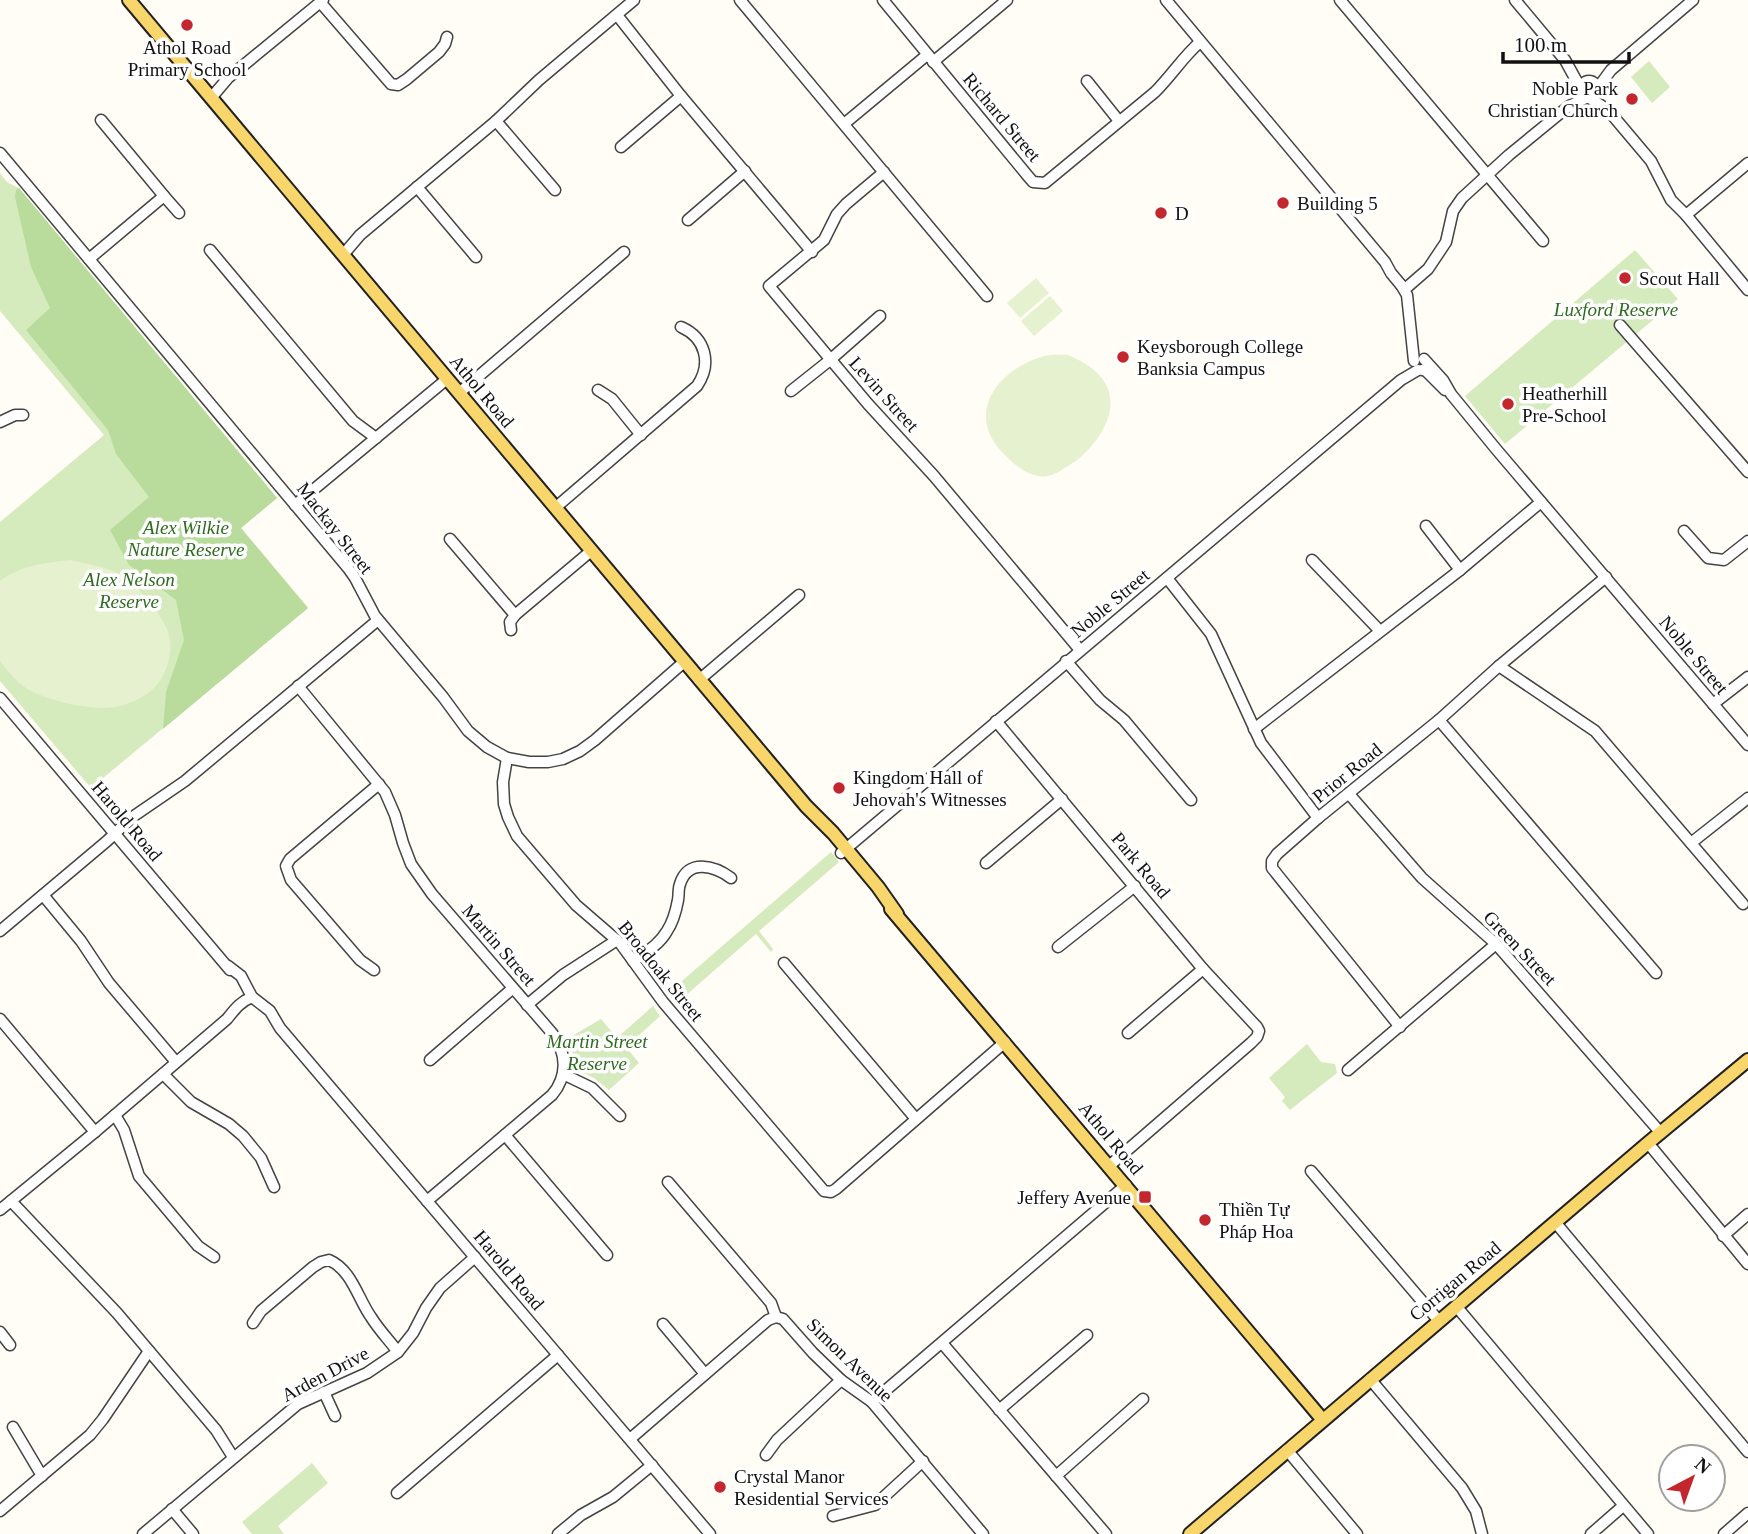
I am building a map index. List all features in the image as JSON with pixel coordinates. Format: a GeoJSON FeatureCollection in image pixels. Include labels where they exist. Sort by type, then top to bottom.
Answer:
{"type":"FeatureCollection","features":[{"type":"Feature","properties":{"kind":"main road","name":"Athol Road"},"geometry":{"type":"LineString","coordinates":[[129,0],[806,806],[821,829],[844,851],[873,891],[897,914],[1322,1419]]}},
{"type":"Feature","properties":{"kind":"main road","name":"Corrigan Road"},"geometry":{"type":"LineString","coordinates":[[1190,1534],[1748,1059]]}},
{"type":"Feature","properties":{"kind":"street"},"geometry":{"type":"LineString","coordinates":[[340,252],[634,0]]}},
{"type":"Feature","properties":{"kind":"street"},"geometry":{"type":"LineString","coordinates":[[740,0],[986,296]]}},
{"type":"Feature","properties":{"kind":"street","name":"Richard Street"},"geometry":{"type":"LineString","coordinates":[[883,0],[1033,182],[1045,183],[1155,92],[1200,42]]}},
{"type":"Feature","properties":{"kind":"street"},"geometry":{"type":"LineString","coordinates":[[844,124],[1007,0]]}},
{"type":"Feature","properties":{"kind":"street"},"geometry":{"type":"LineString","coordinates":[[1166,0],[1405,286],[1419,363]]}},
{"type":"Feature","properties":{"kind":"street"},"geometry":{"type":"LineString","coordinates":[[1340,0],[1543,241]]}},
{"type":"Feature","properties":{"kind":"street"},"geometry":{"type":"LineString","coordinates":[[1516,0],[1651,160],[1671,200],[1748,290]]}},
{"type":"Feature","properties":{"kind":"street"},"geometry":{"type":"LineString","coordinates":[[1405,286],[1423,274],[1446,242],[1451,216],[1462,198],[1693,0]]}},
{"type":"Feature","properties":{"kind":"street"},"geometry":{"type":"LineString","coordinates":[[208,94],[321,1],[391,84],[398,85],[407,79],[439,52],[447,37]]}},
{"type":"Feature","properties":{"kind":"street"},"geometry":{"type":"LineString","coordinates":[[617,15],[812,252]]}},
{"type":"Feature","properties":{"kind":"street"},"geometry":{"type":"LineString","coordinates":[[1087,81],[1119,121]]}},
{"type":"Feature","properties":{"kind":"street"},"geometry":{"type":"LineString","coordinates":[[621,147],[681,96]]}},
{"type":"Feature","properties":{"kind":"street"},"geometry":{"type":"LineString","coordinates":[[101,120],[178,213]]}},
{"type":"Feature","properties":{"kind":"street"},"geometry":{"type":"LineString","coordinates":[[496,121],[555,190]]}},
{"type":"Feature","properties":{"kind":"street","name":"Mackay Street"},"geometry":{"type":"LineString","coordinates":[[0,153],[353,574],[378,620],[474,737],[487,747],[507,758],[539,763],[563,759],[595,740],[684,662]]}},
{"type":"Feature","properties":{"kind":"street"},"geometry":{"type":"LineString","coordinates":[[1686,215],[1748,163]]}},
{"type":"Feature","properties":{"kind":"street"},"geometry":{"type":"LineString","coordinates":[[688,220],[745,171]]}},
{"type":"Feature","properties":{"kind":"street","name":"Levin Street"},"geometry":{"type":"LineString","coordinates":[[884,172],[846,204],[837,214],[824,240],[812,252],[769,286],[1080,650]]}},
{"type":"Feature","properties":{"kind":"street"},"geometry":{"type":"LineString","coordinates":[[417,187],[476,257]]}},
{"type":"Feature","properties":{"kind":"street"},"geometry":{"type":"LineString","coordinates":[[89,259],[164,196]]}},
{"type":"Feature","properties":{"kind":"street"},"geometry":{"type":"LineString","coordinates":[[210,250],[353,421],[376,438]]}},
{"type":"Feature","properties":{"kind":"street"},"geometry":{"type":"LineString","coordinates":[[459,393],[624,253]]}},
{"type":"Feature","properties":{"kind":"street"},"geometry":{"type":"LineString","coordinates":[[791,391],[880,316]]}},
{"type":"Feature","properties":{"kind":"street"},"geometry":{"type":"LineString","coordinates":[[1620,325],[1748,472]]}},
{"type":"Feature","properties":{"kind":"street"},"geometry":{"type":"LineString","coordinates":[[555,508],[693,390],[703,376],[706,363],[704,350],[694,335],[681,327]]}},
{"type":"Feature","properties":{"kind":"street","name":"Noble Street"},"geometry":{"type":"LineString","coordinates":[[844,851],[1419,363],[1451,394],[1748,745]]}},
{"type":"Feature","properties":{"kind":"street"},"geometry":{"type":"LineString","coordinates":[[295,505],[447,379]]}},
{"type":"Feature","properties":{"kind":"street"},"geometry":{"type":"LineString","coordinates":[[598,390],[612,399],[641,435]]}},
{"type":"Feature","properties":{"kind":"street"},"geometry":{"type":"LineString","coordinates":[[0,422],[9,417],[23,415]]}},
{"type":"Feature","properties":{"kind":"street"},"geometry":{"type":"LineString","coordinates":[[1254,729],[1460,570],[1541,502]]}},
{"type":"Feature","properties":{"kind":"street"},"geometry":{"type":"LineString","coordinates":[[1426,526],[1460,570]]}},
{"type":"Feature","properties":{"kind":"street"},"geometry":{"type":"LineString","coordinates":[[1684,531],[1708,558],[1724,560],[1748,541]]}},
{"type":"Feature","properties":{"kind":"street"},"geometry":{"type":"LineString","coordinates":[[450,539],[515,615]]}},
{"type":"Feature","properties":{"kind":"street"},"geometry":{"type":"LineString","coordinates":[[511,630],[510,622],[515,615],[591,551]]}},
{"type":"Feature","properties":{"kind":"street"},"geometry":{"type":"LineString","coordinates":[[1312,560],[1380,631]]}},
{"type":"Feature","properties":{"kind":"street","name":"Prior Road"},"geometry":{"type":"LineString","coordinates":[[1400,1027],[1272,868],[1272,861],[1318,818],[1606,577]]}},
{"type":"Feature","properties":{"kind":"street"},"geometry":{"type":"LineString","coordinates":[[1167,578],[1211,634],[1254,729],[1270,757],[1318,818]]}},
{"type":"Feature","properties":{"kind":"street"},"geometry":{"type":"LineString","coordinates":[[699,680],[799,595]]}},
{"type":"Feature","properties":{"kind":"street"},"geometry":{"type":"LineString","coordinates":[[0,931],[139,812],[185,781],[378,620]]}},
{"type":"Feature","properties":{"kind":"street"},"geometry":{"type":"LineString","coordinates":[[1066,661],[1100,700],[1124,720],[1191,800]]}},
{"type":"Feature","properties":{"kind":"street"},"geometry":{"type":"LineString","coordinates":[[1499,666],[1595,731],[1743,904]]}},
{"type":"Feature","properties":{"kind":"street"},"geometry":{"type":"LineString","coordinates":[[1713,705],[1748,677]]}},
{"type":"Feature","properties":{"kind":"street","name":"Martin Street"},"geometry":{"type":"LineString","coordinates":[[298,686],[379,783],[392,805],[406,854],[417,874],[558,1043],[563,1055],[563,1074]]}},
{"type":"Feature","properties":{"kind":"street","name":"Harold Road"},"geometry":{"type":"LineString","coordinates":[[0,698],[228,966],[244,980],[249,1000],[265,1006],[280,1028],[710,1534]]}},
{"type":"Feature","properties":{"kind":"street"},"geometry":{"type":"LineString","coordinates":[[1438,720],[1656,973]]}},
{"type":"Feature","properties":{"kind":"street","name":"Park Road"},"geometry":{"type":"LineString","coordinates":[[996,721],[1203,969],[1259,1031],[1251,1043],[1110,1166]]}},
{"type":"Feature","properties":{"kind":"street","name":"Broadoak Street"},"geometry":{"type":"LineString","coordinates":[[507,758],[503,782],[504,804],[517,836],[576,905],[617,940],[663,1002],[820,1188],[827,1192],[836,1189],[916,1119]]}},
{"type":"Feature","properties":{"kind":"street"},"geometry":{"type":"LineString","coordinates":[[374,970],[360,960],[300,890],[288,875],[286,866],[290,859],[379,783]]}},
{"type":"Feature","properties":{"kind":"street","name":"Green Street"},"geometry":{"type":"LineString","coordinates":[[1349,794],[1422,878],[1496,944],[1660,1132]]}},
{"type":"Feature","properties":{"kind":"street"},"geometry":{"type":"LineString","coordinates":[[1691,843],[1748,798]]}},
{"type":"Feature","properties":{"kind":"street"},"geometry":{"type":"LineString","coordinates":[[986,863],[1062,799]]}},
{"type":"Feature","properties":{"kind":"street"},"geometry":{"type":"LineString","coordinates":[[633,961],[658,943],[668,930],[675,913],[681,881],[687,873],[694,868],[705,866],[720,870],[731,878]]}},
{"type":"Feature","properties":{"kind":"street"},"geometry":{"type":"LineString","coordinates":[[1058,947],[1135,886]]}},
{"type":"Feature","properties":{"kind":"street"},"geometry":{"type":"LineString","coordinates":[[43,895],[81,941],[109,983],[176,1062]]}},
{"type":"Feature","properties":{"kind":"street"},"geometry":{"type":"LineString","coordinates":[[527,1005],[563,975],[617,940]]}},
{"type":"Feature","properties":{"kind":"street"},"geometry":{"type":"LineString","coordinates":[[1348,1070],[1496,944]]}},
{"type":"Feature","properties":{"kind":"street"},"geometry":{"type":"LineString","coordinates":[[784,963],[916,1119],[1004,1042]]}},
{"type":"Feature","properties":{"kind":"street"},"geometry":{"type":"LineString","coordinates":[[1128,1033],[1203,969]]}},
{"type":"Feature","properties":{"kind":"street"},"geometry":{"type":"LineString","coordinates":[[430,1060],[512,989]]}},
{"type":"Feature","properties":{"kind":"street"},"geometry":{"type":"LineString","coordinates":[[0,1210],[228,1019],[239,1013],[249,1000]]}},
{"type":"Feature","properties":{"kind":"street"},"geometry":{"type":"LineString","coordinates":[[0,1019],[95,1132]]}},
{"type":"Feature","properties":{"kind":"street"},"geometry":{"type":"LineString","coordinates":[[163,1074],[191,1102],[229,1124],[243,1136],[261,1158],[274,1187]]}},
{"type":"Feature","properties":{"kind":"street"},"geometry":{"type":"LineString","coordinates":[[427,1201],[552,1095],[563,1074],[596,1091],[620,1116]]}},
{"type":"Feature","properties":{"kind":"street"},"geometry":{"type":"LineString","coordinates":[[115,1115],[124,1130],[139,1176],[198,1246],[214,1257]]}},
{"type":"Feature","properties":{"kind":"street"},"geometry":{"type":"LineString","coordinates":[[505,1135],[607,1255]]}},
{"type":"Feature","properties":{"kind":"street"},"geometry":{"type":"LineString","coordinates":[[1647,1143],[1748,1264]]}},
{"type":"Feature","properties":{"kind":"street"},"geometry":{"type":"LineString","coordinates":[[1311,1171],[1439,1321]]}},
{"type":"Feature","properties":{"kind":"street","name":"Simon Avenue"},"geometry":{"type":"LineString","coordinates":[[668,1182],[771,1303],[776,1317],[783,1319],[841,1380],[872,1402],[983,1534]]}},
{"type":"Feature","properties":{"kind":"street"},"geometry":{"type":"LineString","coordinates":[[872,1402],[1126,1185]]}},
{"type":"Feature","properties":{"kind":"street"},"geometry":{"type":"LineString","coordinates":[[11,1201],[117,1312],[237,1454]]}},
{"type":"Feature","properties":{"kind":"street"},"geometry":{"type":"LineString","coordinates":[[1723,1236],[1748,1214]]}},
{"type":"Feature","properties":{"kind":"street"},"geometry":{"type":"LineString","coordinates":[[1555,1222],[1748,1452]]}},
{"type":"Feature","properties":{"kind":"street","name":"Arden Drive"},"geometry":{"type":"LineString","coordinates":[[143,1534],[298,1404],[367,1373],[398,1352],[413,1333],[440,1288],[475,1257]]}},
{"type":"Feature","properties":{"kind":"street"},"geometry":{"type":"LineString","coordinates":[[253,1323],[265,1307],[325,1260],[339,1266],[349,1278],[372,1319],[398,1352]]}},
{"type":"Feature","properties":{"kind":"street"},"geometry":{"type":"LineString","coordinates":[[1456,1306],[1648,1534]]}},
{"type":"Feature","properties":{"kind":"street"},"geometry":{"type":"LineString","coordinates":[[630,1439],[768,1320],[776,1317]]}},
{"type":"Feature","properties":{"kind":"street"},"geometry":{"type":"LineString","coordinates":[[663,1324],[705,1374]]}},
{"type":"Feature","properties":{"kind":"street"},"geometry":{"type":"LineString","coordinates":[[0,1332],[10,1345]]}},
{"type":"Feature","properties":{"kind":"street"},"geometry":{"type":"LineString","coordinates":[[999,1410],[1087,1335]]}},
{"type":"Feature","properties":{"kind":"street"},"geometry":{"type":"LineString","coordinates":[[942,1343],[1106,1534]]}},
{"type":"Feature","properties":{"kind":"street"},"geometry":{"type":"LineString","coordinates":[[0,1511],[97,1427],[149,1351]]}},
{"type":"Feature","properties":{"kind":"street"},"geometry":{"type":"LineString","coordinates":[[397,1493],[558,1355]]}},
{"type":"Feature","properties":{"kind":"street"},"geometry":{"type":"LineString","coordinates":[[1370,1379],[1462,1488],[1476,1511],[1482,1534]]}},
{"type":"Feature","properties":{"kind":"street"},"geometry":{"type":"LineString","coordinates":[[766,1455],[778,1440],[841,1380]]}},
{"type":"Feature","properties":{"kind":"street"},"geometry":{"type":"LineString","coordinates":[[324,1392],[335,1416]]}},
{"type":"Feature","properties":{"kind":"street"},"geometry":{"type":"LineString","coordinates":[[1056,1476],[1143,1399]]}},
{"type":"Feature","properties":{"kind":"street"},"geometry":{"type":"LineString","coordinates":[[13,1427],[42,1476]]}},
{"type":"Feature","properties":{"kind":"street"},"geometry":{"type":"LineString","coordinates":[[1287,1450],[1357,1534]]}},
{"type":"Feature","properties":{"kind":"street"},"geometry":{"type":"LineString","coordinates":[[833,1516],[875,1505],[923,1461]]}},
{"type":"Feature","properties":{"kind":"street"},"geometry":{"type":"LineString","coordinates":[[558,1534],[581,1515],[613,1497],[652,1465]]}},
{"type":"Feature","properties":{"kind":"street"},"geometry":{"type":"LineString","coordinates":[[1591,1534],[1623,1506]]}},
{"type":"Feature","properties":{"kind":"street"},"geometry":{"type":"LineString","coordinates":[[172,1509],[193,1534]]}},
{"type":"Feature","properties":{"kind":"street"},"geometry":{"type":"LineString","coordinates":[[1724,1534],[1748,1513]]}},
{"type":"Feature","properties":{"kind":"green space"},"geometry":{"type":"Polygon","coordinates":[[[1649,61],[1670,87],[1652,103],[1631,77],[1649,61]]]}},
{"type":"Feature","properties":{"kind":"green space","name":"Alex Nelson Reserve"},"geometry":{"type":"Polygon","coordinates":[[[0,173],[7,182],[19,188],[277,498],[241,528],[308,608],[91,788],[0,681],[0,522],[104,435],[0,311],[0,173]]]}},
{"type":"Feature","properties":{"kind":"green space","name":"Alex Wilkie Nature Reserve"},"geometry":{"type":"Polygon","coordinates":[[[19,188],[277,498],[241,528],[308,608],[163,729],[166,692],[184,640],[176,600],[129,565],[110,530],[149,497],[116,454],[108,430],[26,330],[50,308],[31,267],[15,197],[19,188]]]}},
{"type":"Feature","properties":{"kind":"green space","name":"Luxford Reserve"},"geometry":{"type":"Polygon","coordinates":[[[1635,250],[1678,299],[1505,444],[1465,396],[1635,250]]]}},
{"type":"Feature","properties":{"kind":"green space"},"geometry":{"type":"Polygon","coordinates":[[[1036,278],[1049,293],[1020,318],[1007,303],[1036,278]]]}},
{"type":"Feature","properties":{"kind":"green space"},"geometry":{"type":"Polygon","coordinates":[[[1050,296],[1063,311],[1034,336],[1021,321],[1050,296]]]}},
{"type":"Feature","properties":{"kind":"green space"},"geometry":{"type":"Polygon","coordinates":[[[1068,355],[1092,368],[1107,386],[1110,407],[1107,420],[1096,441],[1076,461],[1052,475],[1035,475],[1022,470],[1011,461],[991,437],[986,423],[987,408],[1000,382],[1025,363],[1044,356],[1068,355]]]}},
{"type":"Feature","properties":{"kind":"green space"},"geometry":{"type":"Polygon","coordinates":[[[71,560],[106,569],[124,578],[152,605],[167,629],[170,653],[163,676],[153,689],[135,701],[105,708],[53,700],[22,685],[0,661],[0,581],[25,568],[71,560]]]}},
{"type":"Feature","properties":{"kind":"green space"},"geometry":{"type":"Polygon","coordinates":[[[831,852],[839,862],[759,931],[773,949],[771,952],[756,934],[677,1003],[668,993],[831,852]]]}},
{"type":"Feature","properties":{"kind":"green space","name":"Martin Street Reserve"},"geometry":{"type":"Polygon","coordinates":[[[653,1006],[660,1016],[626,1047],[639,1063],[609,1090],[594,1078],[574,1068],[567,1039],[601,1019],[617,1038],[653,1006]]]}},
{"type":"Feature","properties":{"kind":"green space"},"geometry":{"type":"Polygon","coordinates":[[[1307,1044],[1321,1062],[1335,1064],[1337,1073],[1290,1110],[1282,1101],[1285,1097],[1269,1078],[1307,1044]]]}},
{"type":"Feature","properties":{"kind":"green space"},"geometry":{"type":"Polygon","coordinates":[[[312,1463],[328,1483],[278,1526],[284,1534],[252,1534],[242,1522],[312,1463]]]}},
{"type":"Feature","properties":{"kind":"place","name":"Athol Road Primary School"},"geometry":{"type":"Point","coordinates":[187,25]}},
{"type":"Feature","properties":{"kind":"place","name":"Noble Park Christian Church"},"geometry":{"type":"Point","coordinates":[1632,99]}},
{"type":"Feature","properties":{"kind":"place","name":"Building 5"},"geometry":{"type":"Point","coordinates":[1283,203]}},
{"type":"Feature","properties":{"kind":"place","name":"D"},"geometry":{"type":"Point","coordinates":[1161,213]}},
{"type":"Feature","properties":{"kind":"place","name":"Scout Hall"},"geometry":{"type":"Point","coordinates":[1625,278]}},
{"type":"Feature","properties":{"kind":"place","name":"Keysborough College Banksia Campus"},"geometry":{"type":"Point","coordinates":[1123,357]}},
{"type":"Feature","properties":{"kind":"place","name":"Heatherhill Pre-School"},"geometry":{"type":"Point","coordinates":[1508,404]}},
{"type":"Feature","properties":{"kind":"place","name":"Kingdom Hall of Jehovah's Witnesses"},"geometry":{"type":"Point","coordinates":[839,788]}},
{"type":"Feature","properties":{"kind":"place","name":"Jeffery Avenue"},"geometry":{"type":"Point","coordinates":[1145,1197]}},
{"type":"Feature","properties":{"kind":"place","name":"Thiền Tự Pháp Hoa"},"geometry":{"type":"Point","coordinates":[1205,1220]}},
{"type":"Feature","properties":{"kind":"place","name":"Crystal Manor Residential Services"},"geometry":{"type":"Point","coordinates":[720,1487]}}]}
